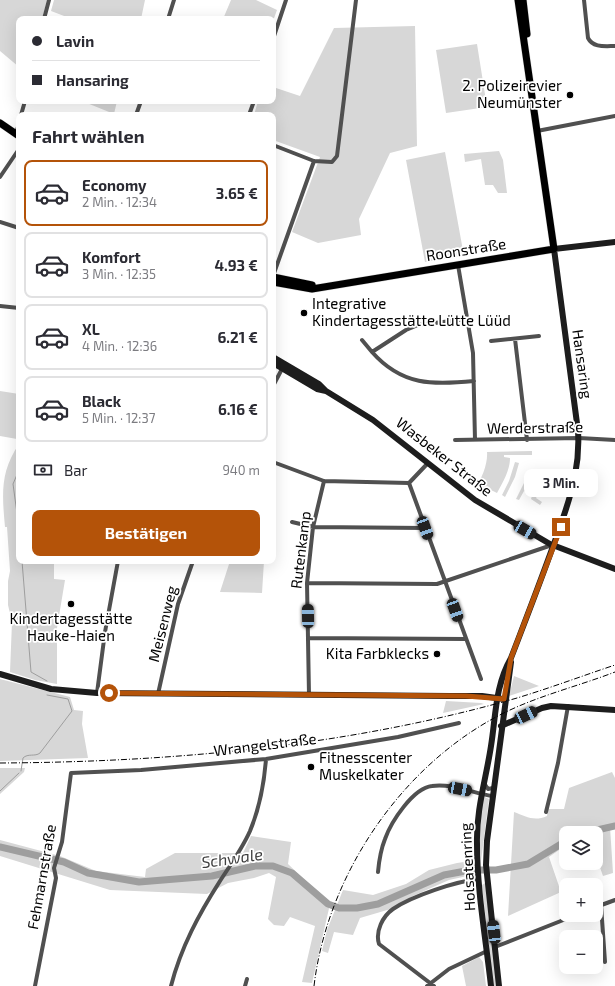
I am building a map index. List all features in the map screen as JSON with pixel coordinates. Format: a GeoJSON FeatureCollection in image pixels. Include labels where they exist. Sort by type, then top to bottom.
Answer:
{"type":"FeatureCollection","features":[{"type":"Feature","properties":{"kind":"main road","name":"Hansaring"},"geometry":{"type":"LineString","coordinates":[[518,0],[554,249]]}},
{"type":"Feature","properties":{"kind":"main road","name":"Hansaring"},"geometry":{"type":"LineString","coordinates":[[523,0],[528,64]]}},
{"type":"Feature","properties":{"kind":"main road"},"geometry":{"type":"LineString","coordinates":[[0,123],[16,133]]}},
{"type":"Feature","properties":{"kind":"main road","name":"Roonstraße"},"geometry":{"type":"LineString","coordinates":[[276,283],[312,290],[322,287],[554,249]]}},
{"type":"Feature","properties":{"kind":"main road","name":"Roonstraße"},"geometry":{"type":"LineString","coordinates":[[276,277],[322,287]]}},
{"type":"Feature","properties":{"kind":"street"},"geometry":{"type":"LineString","coordinates":[[45,16],[49,0]]}},
{"type":"Feature","properties":{"kind":"street"},"geometry":{"type":"LineString","coordinates":[[169,16],[174,0]]}},
{"type":"Feature","properties":{"kind":"street"},"geometry":{"type":"LineString","coordinates":[[276,30],[286,0]]}},
{"type":"Feature","properties":{"kind":"street"},"geometry":{"type":"LineString","coordinates":[[276,146],[314,161],[332,162],[337,156],[356,0]]}},
{"type":"Feature","properties":{"kind":"street"},"geometry":{"type":"LineString","coordinates":[[584,0],[588,38],[590,43],[598,46],[615,46]]}},
{"type":"Feature","properties":{"kind":"street"},"geometry":{"type":"LineString","coordinates":[[537,131],[615,116]]}},
{"type":"Feature","properties":{"kind":"street"},"geometry":{"type":"LineString","coordinates":[[0,177],[16,153]]}},
{"type":"Feature","properties":{"kind":"street"},"geometry":{"type":"LineString","coordinates":[[276,268],[314,161]]}},
{"type":"Feature","properties":{"kind":"street"},"geometry":{"type":"LineString","coordinates":[[0,222],[16,227]]}},
{"type":"Feature","properties":{"kind":"street","name":"Roonstraße"},"geometry":{"type":"LineString","coordinates":[[554,249],[615,242]]}},
{"type":"Feature","properties":{"kind":"street","name":"Hansaring"},"geometry":{"type":"LineString","coordinates":[[496,698],[504,670],[511,658],[554,546],[574,485],[578,461],[579,438],[554,249]]}},
{"type":"Feature","properties":{"kind":"street"},"geometry":{"type":"LineString","coordinates":[[458,265],[473,353],[475,440]]}},
{"type":"Feature","properties":{"kind":"street"},"geometry":{"type":"LineString","coordinates":[[0,306],[16,308]]}},
{"type":"Feature","properties":{"kind":"street"},"geometry":{"type":"LineString","coordinates":[[372,352],[406,330],[418,325],[468,319]]}},
{"type":"Feature","properties":{"kind":"street"},"geometry":{"type":"LineString","coordinates":[[491,341],[539,336]]}},
{"type":"Feature","properties":{"kind":"street"},"geometry":{"type":"LineString","coordinates":[[515,339],[527,440]]}},
{"type":"Feature","properties":{"kind":"street"},"geometry":{"type":"LineString","coordinates":[[362,340],[379,360],[396,372],[425,383],[474,382]]}},
{"type":"Feature","properties":{"kind":"street","name":"Wasbeker Straße"},"geometry":{"type":"LineString","coordinates":[[276,360],[284,367]]}},
{"type":"Feature","properties":{"kind":"street","name":"Wasbeker Straße"},"geometry":{"type":"LineString","coordinates":[[276,364],[319,384],[326,391],[390,432],[466,494],[554,546],[615,569]]}},
{"type":"Feature","properties":{"kind":"street"},"geometry":{"type":"LineString","coordinates":[[276,381],[284,367]]}},
{"type":"Feature","properties":{"kind":"street","name":"Werderstraße"},"geometry":{"type":"LineString","coordinates":[[455,440],[579,438],[615,440]]}},
{"type":"Feature","properties":{"kind":"street"},"geometry":{"type":"LineString","coordinates":[[276,463],[324,481],[409,483],[428,463]]}},
{"type":"Feature","properties":{"kind":"street","name":"Rutenkamp"},"geometry":{"type":"LineString","coordinates":[[309,696],[307,582],[313,528],[324,481]]}},
{"type":"Feature","properties":{"kind":"street"},"geometry":{"type":"LineString","coordinates":[[409,483],[481,679]]}},
{"type":"Feature","properties":{"kind":"street"},"geometry":{"type":"LineString","coordinates":[[292,522],[313,528],[425,528]]}},
{"type":"Feature","properties":{"kind":"street"},"geometry":{"type":"LineString","coordinates":[[307,582],[437,584],[550,545],[554,546]]}},
{"type":"Feature","properties":{"kind":"street"},"geometry":{"type":"LineString","coordinates":[[97,693],[105,632],[117,564]]}},
{"type":"Feature","properties":{"kind":"street","name":"Meisenweg"},"geometry":{"type":"LineString","coordinates":[[158,694],[178,604],[192,564]]}},
{"type":"Feature","properties":{"kind":"street"},"geometry":{"type":"LineString","coordinates":[[308,638],[466,639]]}},
{"type":"Feature","properties":{"kind":"street","name":"Hansaring"},"geometry":{"type":"LineString","coordinates":[[504,699],[511,658]]}},
{"type":"Feature","properties":{"kind":"street"},"geometry":{"type":"LineString","coordinates":[[0,674],[51,689],[97,693],[309,696],[466,696],[504,699]]}},
{"type":"Feature","properties":{"kind":"street","name":"Holsatenring"},"geometry":{"type":"LineString","coordinates":[[491,986],[479,877],[477,844],[481,794],[491,744],[496,698]]}},
{"type":"Feature","properties":{"kind":"street","name":"Holsatenring"},"geometry":{"type":"LineString","coordinates":[[499,986],[486,865],[486,841],[504,699]]}},
{"type":"Feature","properties":{"kind":"street"},"geometry":{"type":"LineString","coordinates":[[501,726],[542,708],[568,706],[615,710]]}},
{"type":"Feature","properties":{"kind":"street"},"geometry":{"type":"LineString","coordinates":[[546,812],[558,763],[568,706]]}},
{"type":"Feature","properties":{"kind":"street","name":"Wrangelstraße"},"geometry":{"type":"LineString","coordinates":[[71,773],[141,770],[266,759],[398,737],[459,723]]}},
{"type":"Feature","properties":{"kind":"street"},"geometry":{"type":"LineString","coordinates":[[171,986],[179,960],[192,928],[250,831],[259,806],[264,785],[266,759]]}},
{"type":"Feature","properties":{"kind":"street","name":"Fehmarnstraße"},"geometry":{"type":"LineString","coordinates":[[35,986],[56,878],[54,865],[62,842],[71,773]]}},
{"type":"Feature","properties":{"kind":"street"},"geometry":{"type":"LineString","coordinates":[[484,783],[488,789],[493,788]]}},
{"type":"Feature","properties":{"kind":"street"},"geometry":{"type":"LineString","coordinates":[[378,872],[385,837],[392,824],[414,795],[425,788],[437,786],[492,796]]}},
{"type":"Feature","properties":{"kind":"street"},"geometry":{"type":"LineString","coordinates":[[479,877],[451,885],[394,908],[382,921],[377,938],[379,944],[430,985],[449,969],[487,951]]}},
{"type":"Feature","properties":{"kind":"street"},"geometry":{"type":"LineString","coordinates":[[603,904],[615,900]]}},
{"type":"Feature","properties":{"kind":"street"},"geometry":{"type":"LineString","coordinates":[[495,947],[559,922]]}},
{"type":"Feature","properties":{"kind":"street"},"geometry":{"type":"LineString","coordinates":[[602,922],[605,962]]}},
{"type":"Feature","properties":{"kind":"street"},"geometry":{"type":"LineString","coordinates":[[245,986],[247,979]]}},
{"type":"Feature","properties":{"kind":"shaded area"},"geometry":{"type":"Polygon","coordinates":[[[0,0],[47,0],[43,16],[16,16],[16,64],[0,51],[0,0]]]}},
{"type":"Feature","properties":{"kind":"shaded area"},"geometry":{"type":"Polygon","coordinates":[[[54,0],[145,0],[142,16],[64,16],[51,11],[54,0]]]}},
{"type":"Feature","properties":{"kind":"shaded area"},"geometry":{"type":"Polygon","coordinates":[[[231,0],[256,0],[277,10],[275,16],[224,16],[231,0]]]}},
{"type":"Feature","properties":{"kind":"shaded area"},"geometry":{"type":"Polygon","coordinates":[[[415,26],[417,146],[390,153],[359,219],[361,235],[318,243],[292,232],[320,157],[276,141],[276,112],[255,112],[257,104],[276,104],[276,88],[300,96],[334,28],[415,26]]]}},
{"type":"Feature","properties":{"kind":"shaded area"},"geometry":{"type":"Polygon","coordinates":[[[477,44],[487,107],[446,113],[436,50],[477,44]]]}},
{"type":"Feature","properties":{"kind":"shaded area"},"geometry":{"type":"Polygon","coordinates":[[[89,104],[116,104],[114,112],[109,112],[89,104]]]}},
{"type":"Feature","properties":{"kind":"shaded area"},"geometry":{"type":"Polygon","coordinates":[[[499,151],[503,160],[507,193],[498,193],[493,185],[485,185],[481,159],[465,162],[464,154],[499,151]]]}},
{"type":"Feature","properties":{"kind":"shaded area"},"geometry":{"type":"Polygon","coordinates":[[[445,152],[464,256],[425,262],[406,160],[445,152]]]}},
{"type":"Feature","properties":{"kind":"shaded area"},"geometry":{"type":"Polygon","coordinates":[[[0,391],[16,394],[16,439],[0,436],[0,391]]]}},
{"type":"Feature","properties":{"kind":"shaded area"},"geometry":{"type":"Polygon","coordinates":[[[16,449],[16,564],[54,564],[54,579],[65,580],[57,628],[57,684],[35,680],[10,672],[12,622],[8,605],[8,581],[10,571],[3,494],[5,474],[16,449]]]}},
{"type":"Feature","properties":{"kind":"shaded area"},"geometry":{"type":"Polygon","coordinates":[[[532,451],[532,455],[504,455],[504,457],[510,458],[510,462],[506,476],[497,493],[491,490],[488,496],[475,488],[484,471],[487,461],[487,452],[532,451]]]}},
{"type":"Feature","properties":{"kind":"shaded area"},"geometry":{"type":"Polygon","coordinates":[[[515,462],[519,463],[515,477],[505,497],[502,495],[509,481],[515,462]]]}},
{"type":"Feature","properties":{"kind":"shaded area"},"geometry":{"type":"Polygon","coordinates":[[[558,471],[564,472],[560,490],[553,488],[558,471]]]}},
{"type":"Feature","properties":{"kind":"shaded area"},"geometry":{"type":"Polygon","coordinates":[[[524,483],[540,484],[550,489],[548,493],[541,489],[536,498],[542,502],[540,505],[531,499],[532,496],[524,491],[519,500],[516,499],[524,483]]]}},
{"type":"Feature","properties":{"kind":"shaded area"},"geometry":{"type":"Polygon","coordinates":[[[229,564],[264,564],[262,593],[220,592],[229,564]]]}},
{"type":"Feature","properties":{"kind":"shaded area"},"geometry":{"type":"Polygon","coordinates":[[[514,676],[539,686],[509,696],[514,676]]]}},
{"type":"Feature","properties":{"kind":"shaded area"},"geometry":{"type":"Polygon","coordinates":[[[0,679],[70,697],[74,710],[83,711],[82,724],[88,758],[0,761],[0,679]]]}},
{"type":"Feature","properties":{"kind":"shaded area"},"geometry":{"type":"Polygon","coordinates":[[[446,701],[481,703],[484,704],[443,713],[446,701]]]}},
{"type":"Feature","properties":{"kind":"shaded area"},"geometry":{"type":"Polygon","coordinates":[[[0,768],[25,768],[24,772],[0,794],[0,768]]]}},
{"type":"Feature","properties":{"kind":"shaded area"},"geometry":{"type":"Polygon","coordinates":[[[612,772],[615,778],[615,826],[610,827],[613,873],[603,876],[601,870],[603,870],[603,826],[559,826],[559,850],[549,857],[559,886],[559,893],[508,916],[514,812],[526,817],[542,818],[547,816],[548,809],[564,809],[569,788],[612,772]]]}},
{"type":"Feature","properties":{"kind":"shaded area"},"geometry":{"type":"Polygon","coordinates":[[[483,796],[489,799],[481,861],[479,826],[483,796]]]}},
{"type":"Feature","properties":{"kind":"shaded area"},"geometry":{"type":"Polygon","coordinates":[[[251,836],[291,842],[288,864],[330,904],[312,983],[302,982],[315,926],[290,917],[284,926],[274,925],[268,919],[276,877],[269,873],[254,878],[228,883],[207,894],[110,890],[0,856],[0,840],[60,856],[96,871],[145,877],[146,869],[175,853],[243,853],[251,836]]]}},
{"type":"Feature","properties":{"kind":"shaded area"},"geometry":{"type":"Polygon","coordinates":[[[471,861],[472,875],[449,880],[413,896],[394,908],[360,918],[353,935],[334,932],[328,953],[322,951],[327,930],[343,890],[373,895],[406,884],[429,870],[471,861]]]}},
{"type":"Feature","properties":{"kind":"shaded area"},"geometry":{"type":"Polygon","coordinates":[[[485,883],[498,986],[493,986],[482,885],[485,883]]]}},
{"type":"Feature","properties":{"kind":"shaded area"},"geometry":{"type":"Polygon","coordinates":[[[479,957],[483,962],[486,986],[466,986],[462,966],[479,957]]]}},
{"type":"Feature","properties":{"kind":"waterway"},"geometry":{"type":"LineString","coordinates":[[16,477],[13,484],[16,506]]}},
{"type":"Feature","properties":{"kind":"waterway"},"geometry":{"type":"LineString","coordinates":[[22,564],[31,672],[47,681]]}},
{"type":"Feature","properties":{"kind":"waterway"},"geometry":{"type":"LineString","coordinates":[[21,771],[23,758],[40,753],[72,711],[68,699],[47,695]]}},
{"type":"Feature","properties":{"kind":"waterway"},"geometry":{"type":"LineString","coordinates":[[0,791],[19,773]]}},
{"type":"Feature","properties":{"kind":"waterway","name":"Schwale"},"geometry":{"type":"LineString","coordinates":[[603,829],[615,826]]}},
{"type":"Feature","properties":{"kind":"waterway","name":"Schwale"},"geometry":{"type":"LineString","coordinates":[[0,847],[64,862],[88,873],[139,882],[212,876],[255,866],[273,866],[292,873],[328,904],[339,908],[357,908],[378,904],[444,875],[471,870],[496,870],[528,864],[559,845]]}},
{"type":"Feature","properties":{"kind":"railway"},"geometry":{"type":"LineString","coordinates":[[0,763],[65,762],[196,755],[325,739],[454,715],[517,698],[615,665]]}},
{"type":"Feature","properties":{"kind":"railway"},"geometry":{"type":"LineString","coordinates":[[314,986],[322,945],[334,905],[352,867],[374,830],[399,796],[428,766],[461,739],[496,717],[540,698],[615,672]]}},
{"type":"Feature","properties":{"kind":"place","name":"2. Polizeirevier Neumünster"},"geometry":{"type":"Point","coordinates":[570,95]}},
{"type":"Feature","properties":{"kind":"place","name":"Integrative Kindertagesstätte Lütte Lüüd"},"geometry":{"type":"Point","coordinates":[304,313]}},
{"type":"Feature","properties":{"kind":"place","name":"Kindertagesstätte Hauke-Haien"},"geometry":{"type":"Point","coordinates":[71,604]}},
{"type":"Feature","properties":{"kind":"place","name":"Kita Farbklecks"},"geometry":{"type":"Point","coordinates":[437,654]}},
{"type":"Feature","properties":{"kind":"place","name":"Fitnesscenter Muskelkater"},"geometry":{"type":"Point","coordinates":[311,767]}},
{"type":"Feature","properties":{"kind":"route"},"geometry":{"type":"LineString","coordinates":[[109,693],[309,696],[466,696],[504,699],[511,658],[561,527]]}}]}
